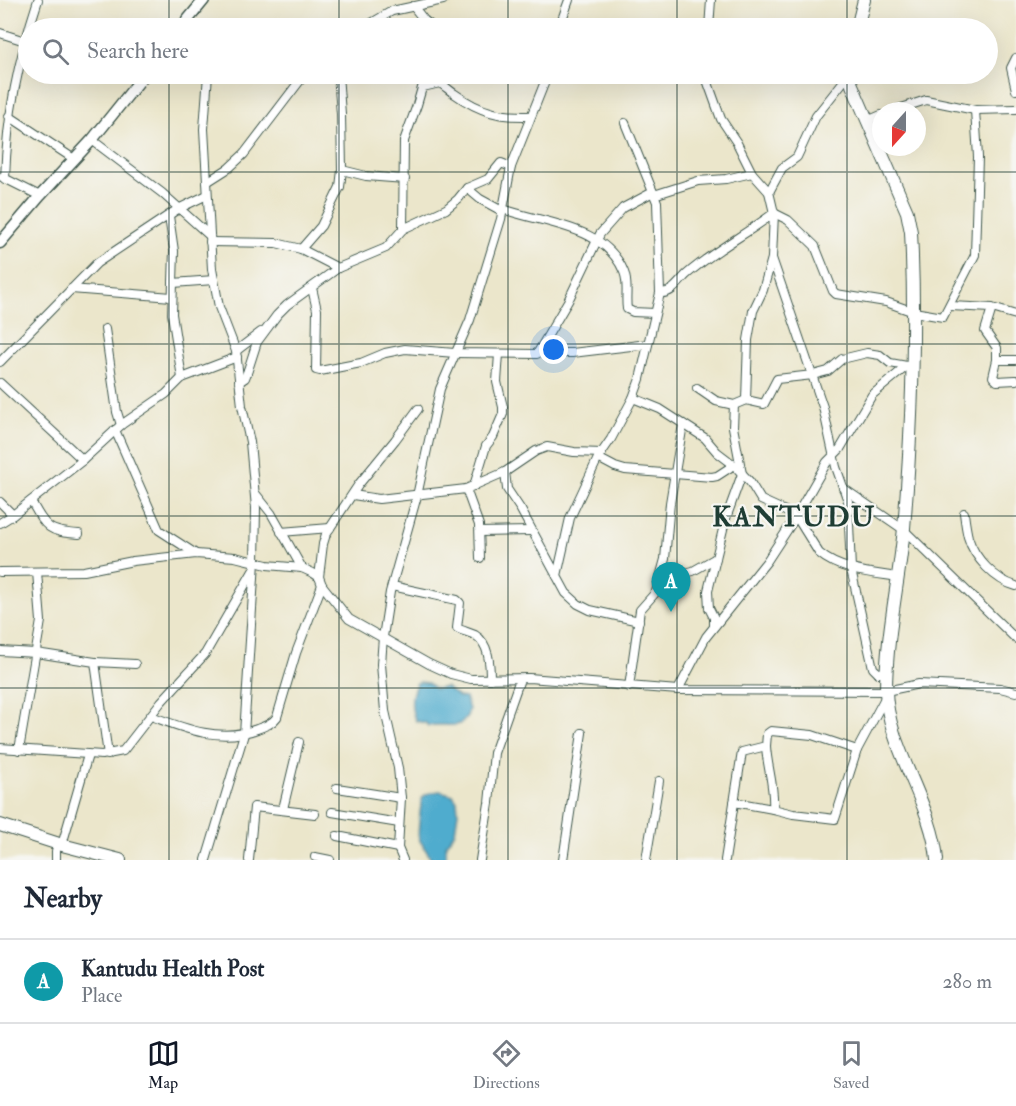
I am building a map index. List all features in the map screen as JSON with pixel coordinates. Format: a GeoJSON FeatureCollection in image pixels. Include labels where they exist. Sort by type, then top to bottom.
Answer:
{"type":"FeatureCollection","features":[{"type":"Feature","properties":{"kind":"main road"},"geometry":{"type":"LineString","coordinates":[[860,18],[864,0]]}},
{"type":"Feature","properties":{"kind":"main road"},"geometry":{"type":"LineString","coordinates":[[852,84],[907,212],[911,242],[914,312],[904,530],[886,693],[892,725],[932,832],[938,860]]}},
{"type":"Feature","properties":{"kind":"main road"},"geometry":{"type":"LineString","coordinates":[[0,825],[58,852],[120,860]]}},
{"type":"Feature","properties":{"kind":"main road"},"geometry":{"type":"LineString","coordinates":[[0,834],[90,860]]}},
{"type":"Feature","properties":{"kind":"street"},"geometry":{"type":"LineString","coordinates":[[32,18],[38,0]]}},
{"type":"Feature","properties":{"kind":"street"},"geometry":{"type":"LineString","coordinates":[[189,18],[204,0]]}},
{"type":"Feature","properties":{"kind":"street"},"geometry":{"type":"LineString","coordinates":[[380,18],[392,11],[442,0]]}},
{"type":"Feature","properties":{"kind":"street"},"geometry":{"type":"LineString","coordinates":[[563,18],[569,0]]}},
{"type":"Feature","properties":{"kind":"street"},"geometry":{"type":"LineString","coordinates":[[710,18],[711,0]]}},
{"type":"Feature","properties":{"kind":"street"},"geometry":{"type":"LineString","coordinates":[[413,6],[422,18]]}},
{"type":"Feature","properties":{"kind":"street"},"geometry":{"type":"LineString","coordinates":[[0,33],[18,39]]}},
{"type":"Feature","properties":{"kind":"street"},"geometry":{"type":"LineString","coordinates":[[1016,58],[1011,68],[1016,90]]}},
{"type":"Feature","properties":{"kind":"street"},"geometry":{"type":"LineString","coordinates":[[18,67],[9,116],[3,178],[40,196]]}},
{"type":"Feature","properties":{"kind":"street"},"geometry":{"type":"LineString","coordinates":[[0,243],[92,140],[137,84]]}},
{"type":"Feature","properties":{"kind":"street"},"geometry":{"type":"LineString","coordinates":[[206,860],[244,734],[255,565],[255,493],[250,442],[242,406],[236,354],[219,307],[214,280],[204,129],[207,84]]}},
{"type":"Feature","properties":{"kind":"street"},"geometry":{"type":"LineString","coordinates":[[207,182],[229,168],[244,154],[297,84]]}},
{"type":"Feature","properties":{"kind":"street"},"geometry":{"type":"LineString","coordinates":[[301,249],[321,226],[340,187],[342,170],[338,84]]}},
{"type":"Feature","properties":{"kind":"street"},"geometry":{"type":"LineString","coordinates":[[403,229],[404,141],[424,84]]}},
{"type":"Feature","properties":{"kind":"street"},"geometry":{"type":"LineString","coordinates":[[443,84],[470,104],[485,111],[503,116],[531,116]]}},
{"type":"Feature","properties":{"kind":"street"},"geometry":{"type":"LineString","coordinates":[[403,860],[398,848],[401,798],[398,768],[385,711],[381,664],[392,586],[417,496],[438,397],[470,320],[502,210],[511,167],[544,84]]}},
{"type":"Feature","properties":{"kind":"street"},"geometry":{"type":"LineString","coordinates":[[708,84],[721,119],[737,143],[752,173],[769,192],[774,213],[772,258],[763,290],[753,311],[748,340],[746,400]]}},
{"type":"Feature","properties":{"kind":"street"},"geometry":{"type":"LineString","coordinates":[[769,192],[782,168],[797,157],[816,117],[841,84]]}},
{"type":"Feature","properties":{"kind":"street"},"geometry":{"type":"LineString","coordinates":[[920,102],[926,100],[975,110],[1016,109]]}},
{"type":"Feature","properties":{"kind":"street"},"geometry":{"type":"LineString","coordinates":[[774,213],[788,220],[815,246],[832,291],[836,294],[886,302],[941,318],[950,306],[975,255],[978,157],[975,110]]}},
{"type":"Feature","properties":{"kind":"street"},"geometry":{"type":"LineString","coordinates":[[9,116],[74,159]]}},
{"type":"Feature","properties":{"kind":"street"},"geometry":{"type":"LineString","coordinates":[[867,121],[872,119]]}},
{"type":"Feature","properties":{"kind":"street"},"geometry":{"type":"LineString","coordinates":[[557,576],[567,525],[600,456],[633,398],[640,379],[660,293],[659,218],[653,194],[625,123]]}},
{"type":"Feature","properties":{"kind":"street"},"geometry":{"type":"LineString","coordinates":[[92,140],[162,194],[210,239],[276,243],[301,249],[338,268]]}},
{"type":"Feature","properties":{"kind":"street"},"geometry":{"type":"LineString","coordinates":[[0,523],[83,460],[118,428],[166,394],[182,378],[236,354],[266,328],[287,305],[338,268],[386,248],[403,229],[446,209],[467,188],[484,182],[501,163],[511,167]]}},
{"type":"Feature","properties":{"kind":"street"},"geometry":{"type":"LineString","coordinates":[[342,170],[366,176],[405,179]]}},
{"type":"Feature","properties":{"kind":"street"},"geometry":{"type":"LineString","coordinates":[[312,288],[317,310],[316,370],[327,371],[361,363],[386,353],[405,349],[455,353],[537,354],[568,301],[597,240],[623,208],[653,194],[698,181],[726,179],[752,173]]}},
{"type":"Feature","properties":{"kind":"street"},"geometry":{"type":"LineString","coordinates":[[467,188],[480,199],[502,210],[576,230],[597,240],[614,254],[625,274],[627,309],[633,312],[655,313]]}},
{"type":"Feature","properties":{"kind":"street"},"geometry":{"type":"LineString","coordinates":[[0,362],[96,263],[178,209],[207,195]]}},
{"type":"Feature","properties":{"kind":"street"},"geometry":{"type":"LineString","coordinates":[[660,293],[670,292],[702,261],[774,213]]}},
{"type":"Feature","properties":{"kind":"street"},"geometry":{"type":"LineString","coordinates":[[169,216],[174,251],[172,314],[182,378]]}},
{"type":"Feature","properties":{"kind":"street"},"geometry":{"type":"LineString","coordinates":[[772,258],[813,375],[848,501],[851,569],[873,668],[875,672],[887,672]]}},
{"type":"Feature","properties":{"kind":"street"},"geometry":{"type":"LineString","coordinates":[[173,283],[214,280]]}},
{"type":"Feature","properties":{"kind":"street"},"geometry":{"type":"LineString","coordinates":[[71,289],[172,297]]}},
{"type":"Feature","properties":{"kind":"street"},"geometry":{"type":"LineString","coordinates":[[950,306],[992,308],[1016,315]]}},
{"type":"Feature","properties":{"kind":"street"},"geometry":{"type":"LineString","coordinates":[[992,308],[985,331],[997,348],[993,377],[995,380],[1016,380]]}},
{"type":"Feature","properties":{"kind":"street"},"geometry":{"type":"LineString","coordinates":[[105,328],[118,428],[159,530],[196,554]]}},
{"type":"Feature","properties":{"kind":"street"},"geometry":{"type":"LineString","coordinates":[[239,382],[245,378],[257,342],[266,328]]}},
{"type":"Feature","properties":{"kind":"street"},"geometry":{"type":"LineString","coordinates":[[541,348],[560,353],[572,353],[648,345]]}},
{"type":"Feature","properties":{"kind":"street"},"geometry":{"type":"LineString","coordinates":[[697,388],[716,401],[734,405],[746,400],[764,404],[777,379],[828,371],[842,359],[867,353],[880,355],[890,363],[911,366]]}},
{"type":"Feature","properties":{"kind":"street"},"geometry":{"type":"LineString","coordinates":[[480,558],[480,532],[470,488],[486,446],[503,414],[497,382],[499,354]]}},
{"type":"Feature","properties":{"kind":"street"},"geometry":{"type":"LineString","coordinates":[[997,360],[1016,360]]}},
{"type":"Feature","properties":{"kind":"street"},"geometry":{"type":"LineString","coordinates":[[678,690],[706,637],[768,561],[827,462],[834,456],[872,396],[911,366]]}},
{"type":"Feature","properties":{"kind":"street"},"geometry":{"type":"LineString","coordinates":[[0,383],[83,460]]}},
{"type":"Feature","properties":{"kind":"street"},"geometry":{"type":"LineString","coordinates":[[633,398],[660,409],[705,438],[756,489],[761,500],[796,516],[819,553],[825,558],[851,569],[898,576]]}},
{"type":"Feature","properties":{"kind":"street"},"geometry":{"type":"LineString","coordinates":[[714,626],[714,618],[709,608],[708,591],[724,521],[742,474],[733,427],[734,405]]}},
{"type":"Feature","properties":{"kind":"street"},"geometry":{"type":"LineString","coordinates":[[151,716],[194,732],[212,734],[244,734],[273,722],[277,717],[320,581],[323,544],[330,528],[418,409]]}},
{"type":"Feature","properties":{"kind":"street"},"geometry":{"type":"LineString","coordinates":[[629,687],[640,610],[656,592],[661,579],[674,474],[683,424]]}},
{"type":"Feature","properties":{"kind":"street"},"geometry":{"type":"LineString","coordinates":[[353,495],[380,500],[470,488],[505,472],[536,451],[547,447],[600,456],[615,467],[625,470],[712,477],[734,465]]}},
{"type":"Feature","properties":{"kind":"street"},"geometry":{"type":"LineString","coordinates":[[505,472],[507,489],[566,593],[578,604],[611,616],[639,621]]}},
{"type":"Feature","properties":{"kind":"street"},"geometry":{"type":"LineString","coordinates":[[843,488],[904,530],[1016,639]]}},
{"type":"Feature","properties":{"kind":"street"},"geometry":{"type":"LineString","coordinates":[[255,493],[271,513],[302,568],[320,581],[349,619],[451,674],[471,679],[520,680],[529,678],[678,690],[886,693],[919,684],[1000,688],[1016,692]]}},
{"type":"Feature","properties":{"kind":"street"},"geometry":{"type":"LineString","coordinates":[[31,501],[42,520],[56,532],[80,534]]}},
{"type":"Feature","properties":{"kind":"street"},"geometry":{"type":"LineString","coordinates":[[0,502],[12,515]]}},
{"type":"Feature","properties":{"kind":"street"},"geometry":{"type":"LineString","coordinates":[[964,513],[968,539],[977,555],[999,580],[1016,586]]}},
{"type":"Feature","properties":{"kind":"street"},"geometry":{"type":"LineString","coordinates":[[280,532],[330,528]]}},
{"type":"Feature","properties":{"kind":"street"},"geometry":{"type":"LineString","coordinates":[[480,532],[532,531]]}},
{"type":"Feature","properties":{"kind":"street"},"geometry":{"type":"LineString","coordinates":[[0,572],[84,571],[133,561],[196,554],[235,557],[255,565],[302,568]]}},
{"type":"Feature","properties":{"kind":"street"},"geometry":{"type":"LineString","coordinates":[[661,579],[693,571],[716,558]]}},
{"type":"Feature","properties":{"kind":"street"},"geometry":{"type":"LineString","coordinates":[[0,748],[88,755],[119,753],[126,749],[151,716],[205,654],[255,565]]}},
{"type":"Feature","properties":{"kind":"street"},"geometry":{"type":"LineString","coordinates":[[19,750],[41,621],[37,572]]}},
{"type":"Feature","properties":{"kind":"street"},"geometry":{"type":"LineString","coordinates":[[392,586],[457,600],[460,603],[457,628],[477,637],[482,642],[490,663],[490,679]]}},
{"type":"Feature","properties":{"kind":"street"},"geometry":{"type":"LineString","coordinates":[[0,651],[36,653],[95,662],[135,664]]}},
{"type":"Feature","properties":{"kind":"street"},"geometry":{"type":"LineString","coordinates":[[95,662],[108,754]]}},
{"type":"Feature","properties":{"kind":"street"},"geometry":{"type":"LineString","coordinates":[[480,860],[494,753],[520,680]]}},
{"type":"Feature","properties":{"kind":"street"},"geometry":{"type":"LineString","coordinates":[[734,802],[793,814],[835,819],[857,750],[886,693]]}},
{"type":"Feature","properties":{"kind":"street"},"geometry":{"type":"LineString","coordinates":[[773,809],[775,794],[766,746],[769,731],[812,735],[857,750]]}},
{"type":"Feature","properties":{"kind":"street"},"geometry":{"type":"LineString","coordinates":[[563,860],[582,734]]}},
{"type":"Feature","properties":{"kind":"street"},"geometry":{"type":"LineString","coordinates":[[283,809],[299,742]]}},
{"type":"Feature","properties":{"kind":"street"},"geometry":{"type":"LineString","coordinates":[[725,860],[742,752],[766,746]]}},
{"type":"Feature","properties":{"kind":"street"},"geometry":{"type":"LineString","coordinates":[[58,852],[88,755]]}},
{"type":"Feature","properties":{"kind":"street"},"geometry":{"type":"LineString","coordinates":[[646,860],[659,781]]}},
{"type":"Feature","properties":{"kind":"street"},"geometry":{"type":"LineString","coordinates":[[337,788],[401,798]]}},
{"type":"Feature","properties":{"kind":"street"},"geometry":{"type":"LineString","coordinates":[[249,860],[254,807],[315,814]]}},
{"type":"Feature","properties":{"kind":"street"},"geometry":{"type":"LineString","coordinates":[[332,812],[399,823]]}},
{"type":"Feature","properties":{"kind":"street"},"geometry":{"type":"LineString","coordinates":[[337,836],[398,848]]}},
{"type":"Feature","properties":{"kind":"street"},"geometry":{"type":"LineString","coordinates":[[315,857],[330,860]]}},
{"type":"Feature","properties":{"kind":"water"},"geometry":{"type":"Polygon","coordinates":[[[417,683],[428,683],[435,689],[446,687],[458,697],[465,698],[469,709],[463,722],[453,725],[428,726],[426,723],[416,721],[412,697],[417,683]]]}},
{"type":"Feature","properties":{"kind":"water"},"geometry":{"type":"Polygon","coordinates":[[[440,791],[453,795],[457,801],[458,812],[455,832],[446,844],[446,860],[431,860],[419,839],[420,811],[425,795],[440,791]]]}},
{"type":"Feature","properties":{"kind":"place","name":"Kantudu Health Post"},"geometry":{"type":"Point","coordinates":[671,612]}},
{"type":"Feature","properties":{"kind":"district","name":"KANTUDU"},"geometry":{"type":"Point","coordinates":[794,517]}}]}
